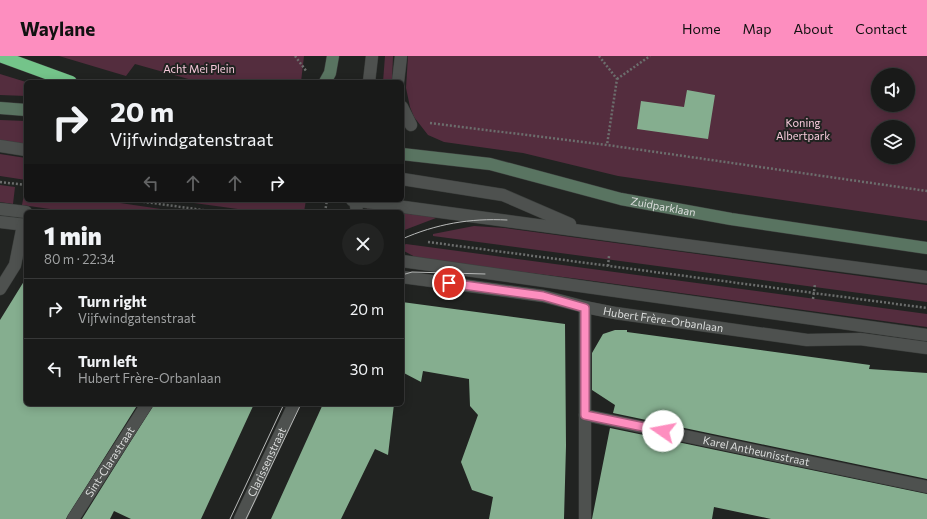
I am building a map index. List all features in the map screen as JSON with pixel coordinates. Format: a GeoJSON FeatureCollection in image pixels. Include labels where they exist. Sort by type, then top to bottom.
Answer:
{"type":"FeatureCollection","features":[{"type":"Feature","properties":{"kind":"highway"},"geometry":{"type":"LineString","coordinates":[[0,56],[66,80]]}},
{"type":"Feature","properties":{"kind":"street"},"geometry":{"type":"LineString","coordinates":[[326,80],[330,73],[333,56]]}},
{"type":"Feature","properties":{"kind":"street"},"geometry":{"type":"LineString","coordinates":[[369,80],[372,56]]}},
{"type":"Feature","properties":{"kind":"street"},"geometry":{"type":"LineString","coordinates":[[398,80],[401,56]]}},
{"type":"Feature","properties":{"kind":"street"},"geometry":{"type":"LineString","coordinates":[[0,108],[24,110]]}},
{"type":"Feature","properties":{"kind":"street"},"geometry":{"type":"LineString","coordinates":[[404,111],[411,125]]}},
{"type":"Feature","properties":{"kind":"street"},"geometry":{"type":"LineString","coordinates":[[0,146],[24,150]]}},
{"type":"Feature","properties":{"kind":"street","name":"Zuidparklaan"},"geometry":{"type":"LineString","coordinates":[[404,154],[490,164],[620,199],[731,219],[927,248]]}},
{"type":"Feature","properties":{"kind":"street"},"geometry":{"type":"LineString","coordinates":[[404,179],[503,195],[584,231]]}},
{"type":"Feature","properties":{"kind":"street"},"geometry":{"type":"LineString","coordinates":[[369,202],[612,236],[927,277]]}},
{"type":"Feature","properties":{"kind":"street"},"geometry":{"type":"LineString","coordinates":[[0,209],[24,212]]}},
{"type":"Feature","properties":{"kind":"street"},"geometry":{"type":"LineString","coordinates":[[0,222],[24,225],[15,265],[0,289]]}},
{"type":"Feature","properties":{"kind":"street"},"geometry":{"type":"LineString","coordinates":[[404,261],[810,320],[927,335]]}},
{"type":"Feature","properties":{"kind":"street","name":"Hubert Frère-Orbanlaan"},"geometry":{"type":"LineString","coordinates":[[404,277],[543,296],[585,308],[807,340],[860,339],[927,348]]}},
{"type":"Feature","properties":{"kind":"street"},"geometry":{"type":"LineString","coordinates":[[585,308],[585,519]]}},
{"type":"Feature","properties":{"kind":"street","name":"Sint-Clarastraat"},"geometry":{"type":"LineString","coordinates":[[73,519],[146,406]]}},
{"type":"Feature","properties":{"kind":"street","name":"Clarissenstraat"},"geometry":{"type":"LineString","coordinates":[[240,519],[293,406]]}},
{"type":"Feature","properties":{"kind":"street","name":"Karel Antheunisstraat"},"geometry":{"type":"LineString","coordinates":[[585,415],[927,487]]}},
{"type":"Feature","properties":{"kind":"path"},"geometry":{"type":"LineString","coordinates":[[295,56],[307,71],[306,76]]}},
{"type":"Feature","properties":{"kind":"path"},"geometry":{"type":"LineString","coordinates":[[599,56],[617,79]]}},
{"type":"Feature","properties":{"kind":"path"},"geometry":{"type":"LineString","coordinates":[[607,145],[617,79],[650,56]]}},
{"type":"Feature","properties":{"kind":"path"},"geometry":{"type":"LineString","coordinates":[[411,125],[422,122],[607,145],[927,191]]}},
{"type":"Feature","properties":{"kind":"path"},"geometry":{"type":"LineString","coordinates":[[0,182],[24,186]]}},
{"type":"Feature","properties":{"kind":"path"},"geometry":{"type":"LineString","coordinates":[[146,202],[204,210]]}},
{"type":"Feature","properties":{"kind":"path"},"geometry":{"type":"LineString","coordinates":[[607,270],[612,236]]}},
{"type":"Feature","properties":{"kind":"path"},"geometry":{"type":"LineString","coordinates":[[426,241],[927,308]]}},
{"type":"Feature","properties":{"kind":"path"},"geometry":{"type":"LineString","coordinates":[[810,320],[818,263]]}},
{"type":"Feature","properties":{"kind":"green space","name":"Acht Mei Plein"},"geometry":{"type":"Polygon","coordinates":[[[59,56],[304,56],[301,80],[192,80],[135,64],[126,76],[59,56]]]}},
{"type":"Feature","properties":{"kind":"green space"},"geometry":{"type":"Polygon","coordinates":[[[385,56],[393,56],[392,80],[383,80],[385,56]]]}},
{"type":"Feature","properties":{"kind":"green space","name":"Koning Albertpark"},"geometry":{"type":"Polygon","coordinates":[[[408,56],[927,56],[927,221],[618,176],[523,153],[444,142],[428,135],[414,117],[406,88],[408,56]]]}},
{"type":"Feature","properties":{"kind":"green space"},"geometry":{"type":"Polygon","coordinates":[[[0,74],[24,81],[24,96],[0,95],[0,74]]]}},
{"type":"Feature","properties":{"kind":"green space"},"geometry":{"type":"Polygon","coordinates":[[[0,120],[24,121],[24,144],[0,141],[0,120]]]}},
{"type":"Feature","properties":{"kind":"green space"},"geometry":{"type":"Polygon","coordinates":[[[0,154],[24,158],[24,180],[0,176],[0,154]]]}},
{"type":"Feature","properties":{"kind":"green space"},"geometry":{"type":"Polygon","coordinates":[[[0,185],[15,187],[13,204],[0,202],[0,185]]]}},
{"type":"Feature","properties":{"kind":"green space"},"geometry":{"type":"Polygon","coordinates":[[[24,194],[24,202],[114,202],[168,210],[57,210],[22,205],[24,194]]]}},
{"type":"Feature","properties":{"kind":"green space"},"geometry":{"type":"Polygon","coordinates":[[[186,202],[306,202],[304,210],[244,210],[186,202]]]}},
{"type":"Feature","properties":{"kind":"green space"},"geometry":{"type":"Polygon","coordinates":[[[367,208],[382,210],[366,210],[367,208]]]}},
{"type":"Feature","properties":{"kind":"green space"},"geometry":{"type":"Polygon","coordinates":[[[404,213],[436,218],[404,230],[404,213]]]}},
{"type":"Feature","properties":{"kind":"green space"},"geometry":{"type":"Polygon","coordinates":[[[474,226],[505,228],[927,285],[927,302],[433,236],[433,234],[474,226]]]}},
{"type":"Feature","properties":{"kind":"green space"},"geometry":{"type":"Polygon","coordinates":[[[406,244],[927,314],[927,327],[579,279],[419,259],[404,251],[404,245],[406,244]]]}},
{"type":"Feature","properties":{"kind":"building"},"geometry":{"type":"Polygon","coordinates":[[[687,90],[715,95],[708,139],[637,129],[641,101],[684,107],[687,90]]]}},
{"type":"Feature","properties":{"kind":"building"},"geometry":{"type":"Polygon","coordinates":[[[24,281],[24,406],[137,406],[66,519],[0,519],[0,320],[24,281]]]}},
{"type":"Feature","properties":{"kind":"building"},"geometry":{"type":"Polygon","coordinates":[[[404,302],[565,324],[566,446],[564,519],[489,519],[493,497],[472,490],[461,462],[478,415],[470,406],[469,379],[423,371],[421,382],[404,373],[404,302]]]}},
{"type":"Feature","properties":{"kind":"building"},"geometry":{"type":"Polygon","coordinates":[[[615,330],[627,330],[627,332],[870,365],[869,369],[927,373],[927,479],[613,413],[615,405],[592,390],[592,353],[603,334],[615,330]]]}},
{"type":"Feature","properties":{"kind":"building"},"geometry":{"type":"Polygon","coordinates":[[[153,406],[253,406],[201,519],[131,519],[114,511],[110,519],[82,519],[153,406]]]}},
{"type":"Feature","properties":{"kind":"building"},"geometry":{"type":"Polygon","coordinates":[[[322,406],[394,406],[388,455],[375,449],[341,519],[271,519],[322,406]]]}},
{"type":"Feature","properties":{"kind":"building"},"geometry":{"type":"Polygon","coordinates":[[[610,428],[927,494],[927,519],[771,519],[714,507],[712,519],[592,519],[610,428]]]}},
{"type":"Feature","properties":{"kind":"tram line"},"geometry":{"type":"LineString","coordinates":[[404,238],[428,229],[453,223],[480,220],[507,220]]}},
{"type":"Feature","properties":{"kind":"tram line"},"geometry":{"type":"LineString","coordinates":[[404,274],[412,272],[485,274]]}},
{"type":"Feature","properties":{"kind":"tram line"},"geometry":{"type":"LineString","coordinates":[[230,519],[283,406]]}},
{"type":"Feature","properties":{"kind":"tram line"},"geometry":{"type":"LineString","coordinates":[[246,519],[300,406]]}},
{"type":"Feature","properties":{"kind":"route"},"geometry":{"type":"LineString","coordinates":[[449,283],[543,296],[585,308],[585,415],[663,431]]}}]}
